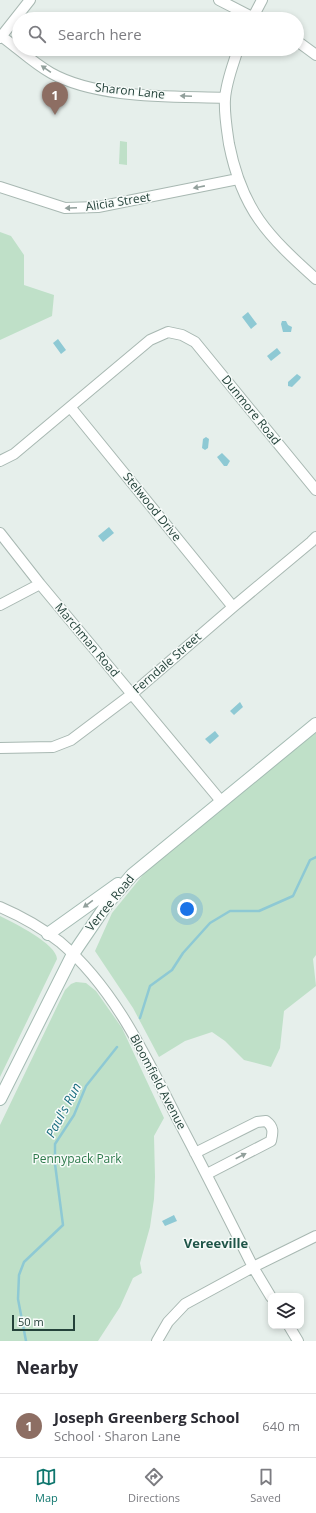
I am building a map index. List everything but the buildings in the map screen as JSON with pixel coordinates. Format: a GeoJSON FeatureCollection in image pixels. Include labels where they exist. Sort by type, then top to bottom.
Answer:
{"type":"FeatureCollection","features":[{"type":"Feature","properties":{"kind":"main road","name":"Verree Road"},"geometry":{"type":"LineString","coordinates":[[0,1099],[73,954],[107,904],[132,874],[316,724]]}},
{"type":"Feature","properties":{"kind":"main road"},"geometry":{"type":"LineString","coordinates":[[48,934],[132,874]]}},
{"type":"Feature","properties":{"kind":"street"},"geometry":{"type":"LineString","coordinates":[[21,12],[30,0]]}},
{"type":"Feature","properties":{"kind":"street"},"geometry":{"type":"LineString","coordinates":[[219,0],[242,12]]}},
{"type":"Feature","properties":{"kind":"street"},"geometry":{"type":"LineString","coordinates":[[257,12],[262,0]]}},
{"type":"Feature","properties":{"kind":"street"},"geometry":{"type":"LineString","coordinates":[[1,37],[12,23]]}},
{"type":"Feature","properties":{"kind":"street","name":"Sharon Lane"},"geometry":{"type":"LineString","coordinates":[[1,37],[12,45]]}},
{"type":"Feature","properties":{"kind":"street"},"geometry":{"type":"LineString","coordinates":[[304,46],[316,55]]}},
{"type":"Feature","properties":{"kind":"street","name":"Sharon Lane"},"geometry":{"type":"LineString","coordinates":[[27,56],[51,73],[78,84],[103,91],[132,94],[225,98]]}},
{"type":"Feature","properties":{"kind":"street"},"geometry":{"type":"LineString","coordinates":[[236,56],[225,98],[228,135],[238,179],[249,204],[260,223],[284,250],[316,279]]}},
{"type":"Feature","properties":{"kind":"street","name":"Alicia Street"},"geometry":{"type":"LineString","coordinates":[[0,187],[64,208],[78,208],[98,207],[238,179]]}},
{"type":"Feature","properties":{"kind":"street","name":"Dunmore Road"},"geometry":{"type":"LineString","coordinates":[[71,408],[150,340],[168,332],[182,335],[195,342],[316,490]]}},
{"type":"Feature","properties":{"kind":"street"},"geometry":{"type":"LineString","coordinates":[[0,461],[14,454],[71,408]]}},
{"type":"Feature","properties":{"kind":"street","name":"Stelwood Drive"},"geometry":{"type":"LineString","coordinates":[[71,408],[233,606]]}},
{"type":"Feature","properties":{"kind":"street","name":"Marchman Road"},"geometry":{"type":"LineString","coordinates":[[0,533],[40,584],[221,801]]}},
{"type":"Feature","properties":{"kind":"street","name":"Ferndale Street"},"geometry":{"type":"LineString","coordinates":[[0,748],[52,747],[71,740],[132,694],[233,606],[316,537]]}},
{"type":"Feature","properties":{"kind":"street"},"geometry":{"type":"LineString","coordinates":[[0,605],[40,584]]}},
{"type":"Feature","properties":{"kind":"street","name":"Bloomfield Avenue"},"geometry":{"type":"LineString","coordinates":[[0,907],[48,934],[73,954],[111,997],[132,1032],[253,1267],[269,1293]]}},
{"type":"Feature","properties":{"kind":"street"},"geometry":{"type":"LineString","coordinates":[[195,1153],[257,1122],[266,1121],[271,1126],[273,1132],[271,1141],[206,1174]]}},
{"type":"Feature","properties":{"kind":"street"},"geometry":{"type":"LineString","coordinates":[[157,1341],[168,1322],[185,1304],[253,1267],[316,1236]]}},
{"type":"Feature","properties":{"kind":"street"},"geometry":{"type":"LineString","coordinates":[[291,1329],[298,1341]]}},
{"type":"Feature","properties":{"kind":"green space"},"geometry":{"type":"Polygon","coordinates":[[[120,141],[127,142],[127,165],[119,164],[120,141]]]}},
{"type":"Feature","properties":{"kind":"green space"},"geometry":{"type":"Polygon","coordinates":[[[0,232],[11,236],[24,255],[24,285],[54,295],[52,316],[0,340],[0,232]]]}},
{"type":"Feature","properties":{"kind":"green space"},"geometry":{"type":"Polygon","coordinates":[[[316,730],[316,955],[313,959],[316,986],[284,1011],[280,1048],[271,1067],[244,1060],[225,1041],[212,1032],[185,1041],[159,1057],[133,1008],[95,951],[112,913],[151,865],[316,730]]]}},
{"type":"Feature","properties":{"kind":"green space"},"geometry":{"type":"Polygon","coordinates":[[[0,916],[34,934],[50,947],[55,953],[57,959],[0,1077],[0,916]]]}},
{"type":"Feature","properties":{"kind":"green space","name":"Pennypack Park"},"geometry":{"type":"Polygon","coordinates":[[[76,982],[86,983],[96,991],[122,1028],[164,1118],[154,1136],[154,1199],[150,1227],[140,1263],[142,1273],[133,1278],[120,1307],[98,1341],[0,1341],[0,1125],[65,990],[71,984],[76,982]]]}},
{"type":"Feature","properties":{"kind":"water"},"geometry":{"type":"Polygon","coordinates":[[[248,312],[257,324],[251,329],[242,317],[248,312]]]}},
{"type":"Feature","properties":{"kind":"water"},"geometry":{"type":"Polygon","coordinates":[[[282,321],[286,321],[288,325],[292,327],[291,332],[283,332],[281,324],[282,321]]]}},
{"type":"Feature","properties":{"kind":"water"},"geometry":{"type":"Polygon","coordinates":[[[58,339],[66,350],[61,354],[53,343],[58,339]]]}},
{"type":"Feature","properties":{"kind":"water"},"geometry":{"type":"Polygon","coordinates":[[[277,348],[281,353],[271,361],[267,356],[277,348]]]}},
{"type":"Feature","properties":{"kind":"water"},"geometry":{"type":"Polygon","coordinates":[[[297,374],[301,377],[300,379],[292,387],[288,386],[288,382],[297,374]]]}},
{"type":"Feature","properties":{"kind":"water"},"geometry":{"type":"Polygon","coordinates":[[[206,437],[209,439],[208,448],[205,450],[202,448],[203,439],[206,437]]]}},
{"type":"Feature","properties":{"kind":"water"},"geometry":{"type":"Polygon","coordinates":[[[222,453],[230,461],[227,466],[224,466],[217,457],[222,453]]]}},
{"type":"Feature","properties":{"kind":"water"},"geometry":{"type":"Polygon","coordinates":[[[109,527],[114,533],[103,542],[98,536],[109,527]]]}},
{"type":"Feature","properties":{"kind":"water"},"geometry":{"type":"Polygon","coordinates":[[[240,702],[243,707],[234,715],[230,711],[240,702]]]}},
{"type":"Feature","properties":{"kind":"water"},"geometry":{"type":"Polygon","coordinates":[[[215,731],[219,736],[210,744],[205,739],[215,731]]]}},
{"type":"Feature","properties":{"kind":"water"},"geometry":{"type":"Polygon","coordinates":[[[174,1215],[177,1221],[165,1226],[162,1221],[174,1215]]]}},
{"type":"Feature","properties":{"kind":"waterway","name":"Paul's Run"},"geometry":{"type":"LineString","coordinates":[[140,1018],[150,986],[172,970],[183,953],[210,923],[230,911],[259,911],[293,896],[310,860],[316,857]]}},
{"type":"Feature","properties":{"kind":"waterway","name":"Paul's Run"},"geometry":{"type":"LineString","coordinates":[[26,1341],[18,1299],[19,1275],[24,1262],[63,1225],[55,1164],[55,1144],[74,1115],[86,1086],[117,1047]]}},
{"type":"Feature","properties":{"kind":"place","name":"Joseph Greenberg School"},"geometry":{"type":"Point","coordinates":[55,115]}},
{"type":"Feature","properties":{"kind":"district","name":"Vereeville"},"geometry":{"type":"Point","coordinates":[216,1243]}}]}
